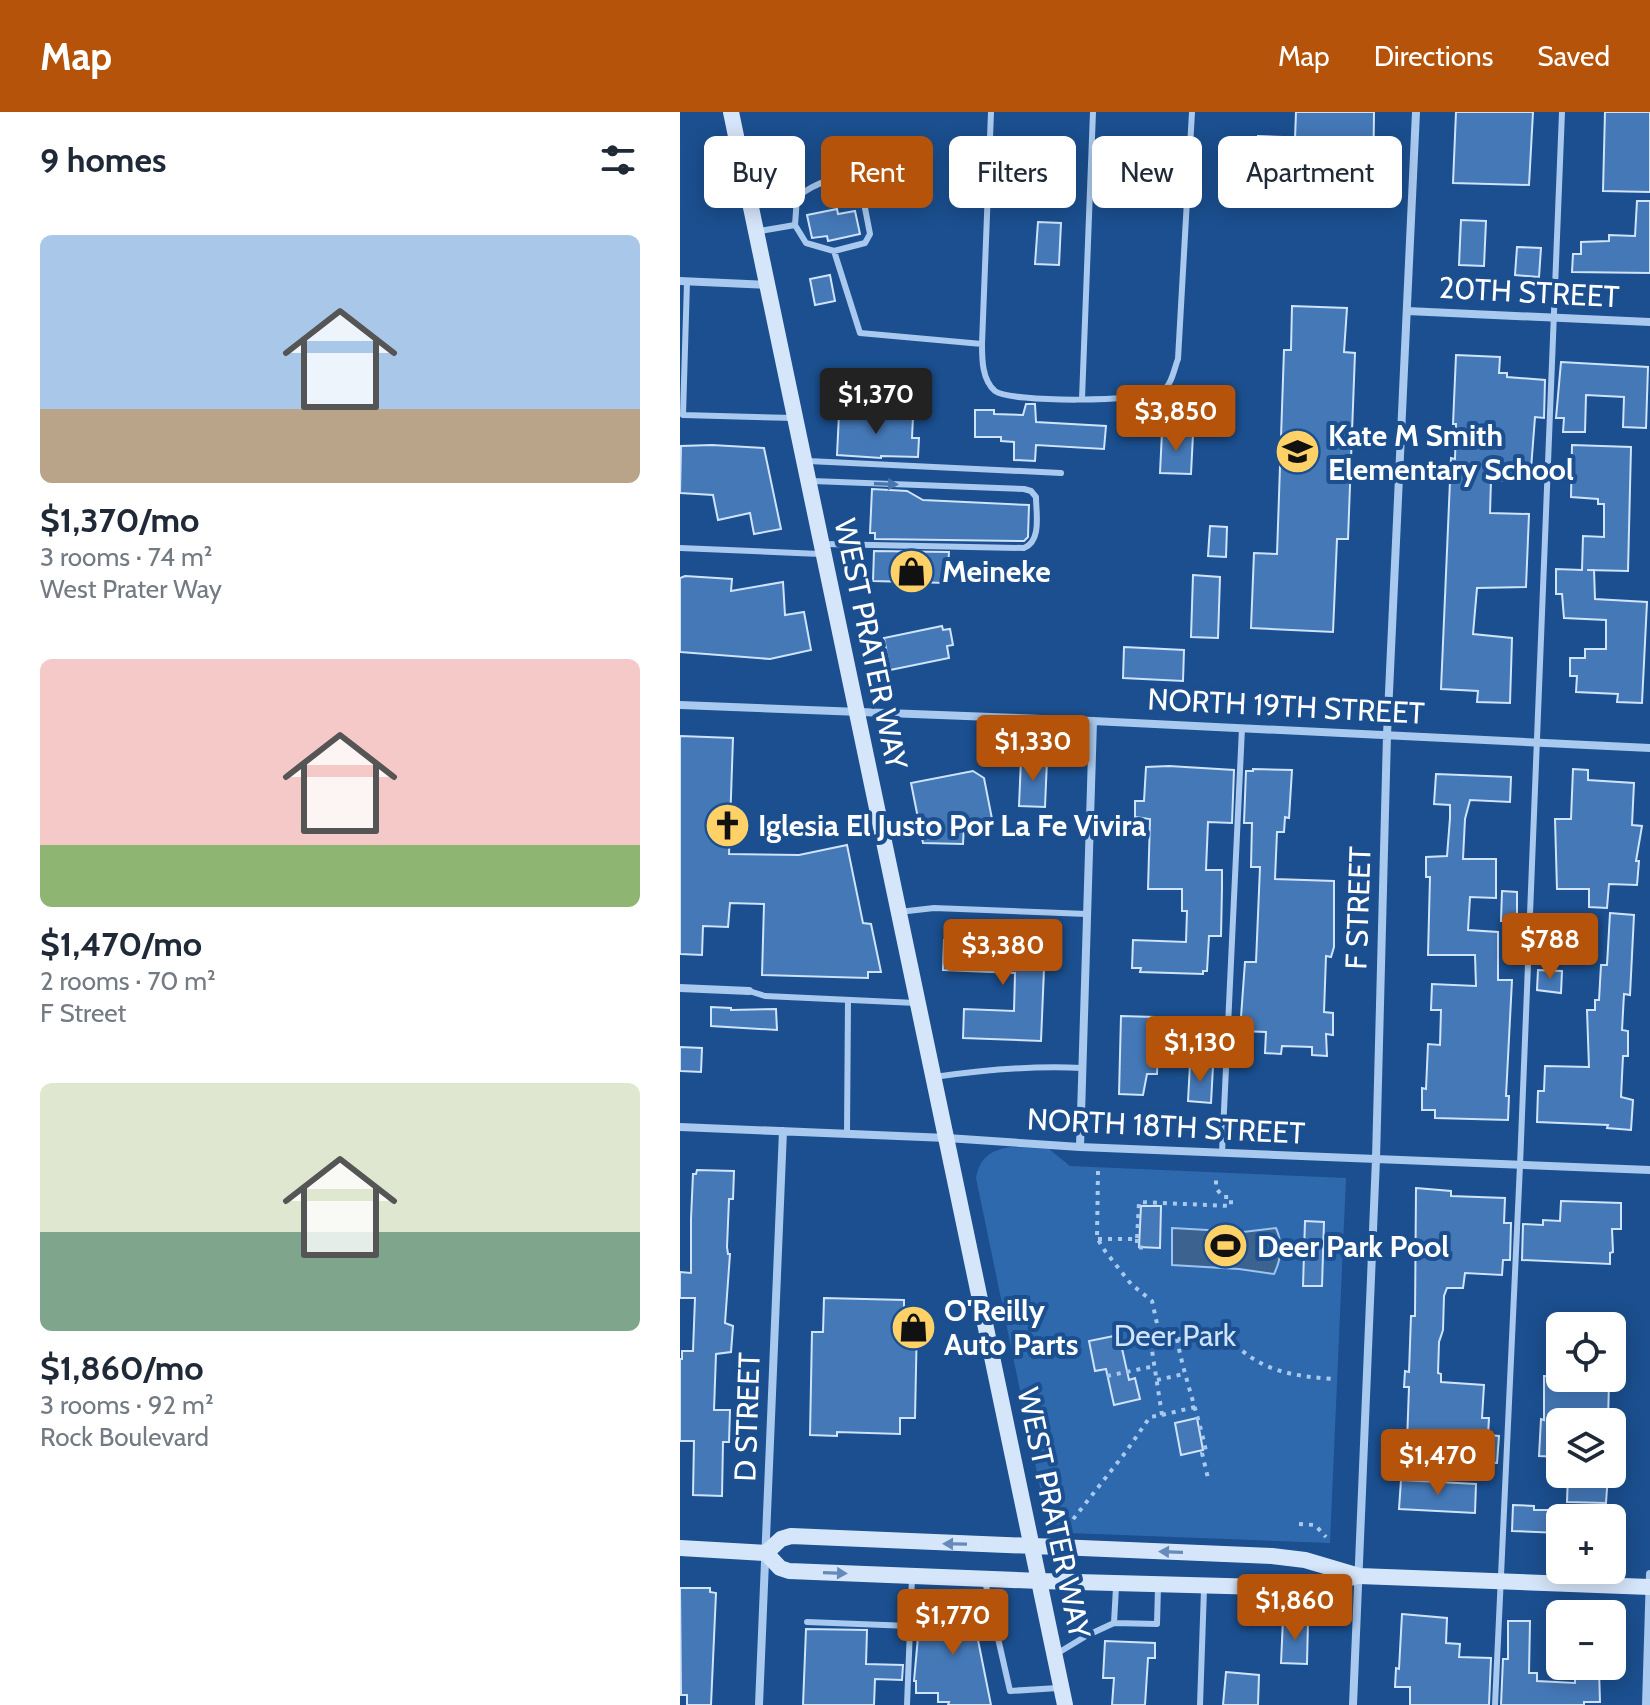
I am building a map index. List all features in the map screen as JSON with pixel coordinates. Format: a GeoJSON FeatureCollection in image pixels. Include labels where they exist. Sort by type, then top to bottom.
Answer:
{"type":"FeatureCollection","features":[{"type":"Feature","properties":{"kind":"main road","name":"WEST PRATER WAY"},"geometry":{"type":"LineString","coordinates":[[731,112],[1064,1696]]}},
{"type":"Feature","properties":{"kind":"main road"},"geometry":{"type":"LineString","coordinates":[[766,1553],[781,1539],[791,1536],[1272,1556],[1305,1560],[1359,1576],[1650,1587]]}},
{"type":"Feature","properties":{"kind":"main road"},"geometry":{"type":"LineString","coordinates":[[680,1548],[766,1553],[780,1568],[789,1571],[1299,1588],[1359,1576]]}},
{"type":"Feature","properties":{"kind":"street","name":"F STREET"},"geometry":{"type":"LineString","coordinates":[[1353,1705],[1376,1159],[1387,735],[1416,112]]}},
{"type":"Feature","properties":{"kind":"street"},"geometry":{"type":"LineString","coordinates":[[684,282],[767,285]]}},
{"type":"Feature","properties":{"kind":"street","name":"20TH STREET"},"geometry":{"type":"LineString","coordinates":[[1407,311],[1650,322]]}},
{"type":"Feature","properties":{"kind":"street","name":"NORTH 19TH STREET"},"geometry":{"type":"LineString","coordinates":[[680,705],[1650,748]]}},
{"type":"Feature","properties":{"kind":"street"},"geometry":{"type":"LineString","coordinates":[[1080,1147],[1093,721]]}},
{"type":"Feature","properties":{"kind":"street"},"geometry":{"type":"LineString","coordinates":[[680,988],[749,991]]}},
{"type":"Feature","properties":{"kind":"street","name":"NORTH 18TH STREET"},"geometry":{"type":"LineString","coordinates":[[680,1127],[1650,1170]]}},
{"type":"Feature","properties":{"kind":"street","name":"D STREET"},"geometry":{"type":"LineString","coordinates":[[759,1705],[783,1131]]}},
{"type":"Feature","properties":{"kind":"street"},"geometry":{"type":"LineString","coordinates":[[1646,1705],[1650,1574]]}},
{"type":"Feature","properties":{"kind":"lane"},"geometry":{"type":"LineString","coordinates":[[991,112],[982,344],[984,373],[994,391],[1011,398],[1082,399],[1143,396],[1161,392],[1170,383],[1178,359],[1192,112]]}},
{"type":"Feature","properties":{"kind":"lane"},"geometry":{"type":"LineString","coordinates":[[1082,399],[1093,112]]}},
{"type":"Feature","properties":{"kind":"lane"},"geometry":{"type":"LineString","coordinates":[[1495,1705],[1562,112]]}},
{"type":"Feature","properties":{"kind":"lane"},"geometry":{"type":"LineString","coordinates":[[851,178],[860,182],[870,234],[865,243],[834,251],[806,243],[795,225],[797,197],[816,183],[851,178]]}},
{"type":"Feature","properties":{"kind":"lane"},"geometry":{"type":"LineString","coordinates":[[756,232],[795,225]]}},
{"type":"Feature","properties":{"kind":"lane"},"geometry":{"type":"LineString","coordinates":[[834,251],[860,333],[982,344]]}},
{"type":"Feature","properties":{"kind":"lane"},"geometry":{"type":"LineString","coordinates":[[684,282],[683,415],[795,418]]}},
{"type":"Feature","properties":{"kind":"lane"},"geometry":{"type":"LineString","coordinates":[[804,461],[1061,473]]}},
{"type":"Feature","properties":{"kind":"lane"},"geometry":{"type":"LineString","coordinates":[[680,548],[1024,548],[1035,539],[1036,497],[1024,489],[808,481]]}},
{"type":"Feature","properties":{"kind":"lane"},"geometry":{"type":"LineString","coordinates":[[1222,1153],[1242,728]]}},
{"type":"Feature","properties":{"kind":"lane"},"geometry":{"type":"LineString","coordinates":[[899,912],[934,908],[1087,914]]}},
{"type":"Feature","properties":{"kind":"lane"},"geometry":{"type":"LineString","coordinates":[[749,991],[765,996],[918,1003]]}},
{"type":"Feature","properties":{"kind":"lane"},"geometry":{"type":"LineString","coordinates":[[847,1134],[848,1000]]}},
{"type":"Feature","properties":{"kind":"lane"},"geometry":{"type":"LineString","coordinates":[[934,1077],[981,1070],[1050,1066],[1082,1068]]}},
{"type":"Feature","properties":{"kind":"lane"},"geometry":{"type":"LineString","coordinates":[[907,1705],[912,1576]]}},
{"type":"Feature","properties":{"kind":"lane"},"geometry":{"type":"LineString","coordinates":[[984,1578],[1010,1691],[1064,1696]]}},
{"type":"Feature","properties":{"kind":"lane"},"geometry":{"type":"LineString","coordinates":[[1114,1623],[1116,1583]]}},
{"type":"Feature","properties":{"kind":"lane"},"geometry":{"type":"LineString","coordinates":[[1055,1655],[1114,1623],[1157,1624],[1159,1584]]}},
{"type":"Feature","properties":{"kind":"lane"},"geometry":{"type":"LineString","coordinates":[[1200,1705],[1205,1586]]}},
{"type":"Feature","properties":{"kind":"lane"},"geometry":{"type":"LineString","coordinates":[[807,1622],[910,1626]]}},
{"type":"Feature","properties":{"kind":"path"},"geometry":{"type":"LineString","coordinates":[[1098,1171],[1098,1239],[1131,1284],[1152,1301],[1161,1342]]}},
{"type":"Feature","properties":{"kind":"path"},"geometry":{"type":"LineString","coordinates":[[1145,1248],[1137,1247],[1139,1202],[1231,1206],[1231,1197],[1223,1197],[1216,1188],[1216,1176]]}},
{"type":"Feature","properties":{"kind":"path"},"geometry":{"type":"LineString","coordinates":[[1098,1239],[1137,1239]]}},
{"type":"Feature","properties":{"kind":"path"},"geometry":{"type":"LineString","coordinates":[[1177,1339],[1206,1451],[1202,1453],[1208,1478]]}},
{"type":"Feature","properties":{"kind":"path"},"geometry":{"type":"LineString","coordinates":[[1162,1415],[1151,1344],[1177,1339],[1230,1339],[1244,1355],[1263,1367],[1297,1376],[1333,1379]]}},
{"type":"Feature","properties":{"kind":"path"},"geometry":{"type":"LineString","coordinates":[[1107,1376],[1155,1366]]}},
{"type":"Feature","properties":{"kind":"path"},"geometry":{"type":"LineString","coordinates":[[1157,1380],[1184,1374]]}},
{"type":"Feature","properties":{"kind":"path"},"geometry":{"type":"LineString","coordinates":[[1067,1527],[1150,1417],[1195,1407]]}},
{"type":"Feature","properties":{"kind":"path"},"geometry":{"type":"LineString","coordinates":[[1299,1524],[1315,1525],[1326,1537]]}},
{"type":"Feature","properties":{"kind":"green space","name":"Deer Park"},"geometry":{"type":"Polygon","coordinates":[[[1011,1147],[1049,1149],[1070,1166],[1346,1178],[1330,1543],[1069,1533],[1054,1528],[1044,1506],[976,1178],[980,1165],[988,1156],[1011,1147]]]}},
{"type":"Feature","properties":{"kind":"shaded area","name":"Deer Park Pool"},"geometry":{"type":"Polygon","coordinates":[[[1172,1228],[1243,1232],[1276,1228],[1281,1245],[1277,1268],[1274,1274],[1172,1265],[1172,1228]]]}},
{"type":"Feature","properties":{"kind":"building"},"geometry":{"type":"Polygon","coordinates":[[[1296,112],[1374,112],[1374,136],[1295,136],[1296,112]]]}},
{"type":"Feature","properties":{"kind":"building"},"geometry":{"type":"Polygon","coordinates":[[[1456,112],[1533,112],[1529,185],[1453,183],[1456,112]]]}},
{"type":"Feature","properties":{"kind":"building"},"geometry":{"type":"Polygon","coordinates":[[[1605,112],[1650,112],[1650,192],[1603,191],[1605,112]]]}},
{"type":"Feature","properties":{"kind":"building"},"geometry":{"type":"Polygon","coordinates":[[[1637,201],[1650,201],[1650,273],[1572,272],[1573,254],[1581,254],[1581,242],[1609,241],[1609,235],[1635,236],[1637,201]]]}},
{"type":"Feature","properties":{"kind":"building"},"geometry":{"type":"Polygon","coordinates":[[[837,209],[838,214],[855,211],[860,234],[828,241],[827,236],[812,238],[807,215],[837,209]]]}},
{"type":"Feature","properties":{"kind":"building"},"geometry":{"type":"Polygon","coordinates":[[[1461,220],[1486,221],[1484,266],[1459,265],[1461,220]]]}},
{"type":"Feature","properties":{"kind":"building"},"geometry":{"type":"Polygon","coordinates":[[[1038,222],[1061,223],[1059,265],[1035,264],[1038,222]]]}},
{"type":"Feature","properties":{"kind":"building"},"geometry":{"type":"Polygon","coordinates":[[[1517,247],[1541,248],[1539,277],[1515,275],[1517,247]]]}},
{"type":"Feature","properties":{"kind":"building"},"geometry":{"type":"Polygon","coordinates":[[[830,275],[835,301],[815,305],[810,279],[830,275]]]}},
{"type":"Feature","properties":{"kind":"building"},"geometry":{"type":"Polygon","coordinates":[[[1292,306],[1347,308],[1344,352],[1355,353],[1348,539],[1337,539],[1333,632],[1251,628],[1254,553],[1277,554],[1284,350],[1291,350],[1292,306]]]}},
{"type":"Feature","properties":{"kind":"building"},"geometry":{"type":"Polygon","coordinates":[[[1456,355],[1500,357],[1499,373],[1507,373],[1507,377],[1545,380],[1544,418],[1535,417],[1530,482],[1491,480],[1490,513],[1529,514],[1526,587],[1477,588],[1473,634],[1512,638],[1510,703],[1477,702],[1478,691],[1441,689],[1451,458],[1455,459],[1456,355]]]}},
{"type":"Feature","properties":{"kind":"building"},"geometry":{"type":"Polygon","coordinates":[[[1561,362],[1648,367],[1646,428],[1623,427],[1624,397],[1586,395],[1585,432],[1563,432],[1564,418],[1556,418],[1561,362]]]}},
{"type":"Feature","properties":{"kind":"building"},"geometry":{"type":"Polygon","coordinates":[[[1026,404],[1035,404],[1036,422],[1106,426],[1104,449],[1036,445],[1035,461],[1014,460],[1014,442],[1001,441],[1001,437],[975,437],[975,410],[1023,415],[1026,404]]]}},
{"type":"Feature","properties":{"kind":"building"},"geometry":{"type":"Polygon","coordinates":[[[868,408],[883,409],[883,416],[913,417],[912,438],[919,438],[918,457],[837,455],[839,414],[868,415],[868,408]]]}},
{"type":"Feature","properties":{"kind":"building"},"geometry":{"type":"Polygon","coordinates":[[[1162,432],[1193,434],[1191,474],[1160,473],[1162,432]]]}},
{"type":"Feature","properties":{"kind":"building"},"geometry":{"type":"Polygon","coordinates":[[[1572,445],[1631,447],[1628,571],[1594,570],[1595,599],[1647,602],[1642,703],[1617,702],[1618,694],[1576,692],[1577,676],[1570,676],[1570,658],[1585,658],[1585,649],[1606,649],[1606,620],[1564,618],[1562,594],[1556,594],[1556,569],[1582,570],[1583,536],[1604,537],[1604,504],[1598,504],[1598,499],[1571,497],[1572,445]]]}},
{"type":"Feature","properties":{"kind":"building"},"geometry":{"type":"Polygon","coordinates":[[[681,446],[764,448],[781,529],[754,534],[750,513],[718,520],[713,495],[680,493],[681,446]]]}},
{"type":"Feature","properties":{"kind":"building"},"geometry":{"type":"Polygon","coordinates":[[[872,489],[907,491],[923,500],[1029,505],[1028,537],[1024,541],[875,539],[875,533],[870,533],[872,489]]]}},
{"type":"Feature","properties":{"kind":"building"},"geometry":{"type":"Polygon","coordinates":[[[1210,526],[1227,527],[1226,557],[1208,556],[1210,526]]]}},
{"type":"Feature","properties":{"kind":"building","name":"Meineke"},"geometry":{"type":"Polygon","coordinates":[[[874,551],[949,552],[947,583],[873,581],[874,551]]]}},
{"type":"Feature","properties":{"kind":"building"},"geometry":{"type":"Polygon","coordinates":[[[1193,575],[1220,577],[1218,638],[1191,637],[1193,575]]]}},
{"type":"Feature","properties":{"kind":"building"},"geometry":{"type":"Polygon","coordinates":[[[680,578],[732,579],[731,591],[783,582],[785,615],[804,612],[811,650],[770,659],[680,652],[680,578]]]}},
{"type":"Feature","properties":{"kind":"building"},"geometry":{"type":"Polygon","coordinates":[[[942,626],[943,630],[950,629],[953,645],[947,646],[949,658],[890,670],[884,638],[942,626]]]}},
{"type":"Feature","properties":{"kind":"building"},"geometry":{"type":"Polygon","coordinates":[[[1124,647],[1184,650],[1183,681],[1123,678],[1124,647]]]}},
{"type":"Feature","properties":{"kind":"building"},"geometry":{"type":"Polygon","coordinates":[[[680,736],[733,738],[729,854],[799,855],[847,845],[863,923],[871,924],[881,972],[868,972],[868,978],[762,975],[764,904],[730,903],[728,927],[703,926],[702,955],[680,954],[680,736]]]}},
{"type":"Feature","properties":{"kind":"building"},"geometry":{"type":"Polygon","coordinates":[[[1021,759],[1047,760],[1045,807],[1019,806],[1021,759]]]}},
{"type":"Feature","properties":{"kind":"building"},"geometry":{"type":"Polygon","coordinates":[[[1146,767],[1234,770],[1232,823],[1208,822],[1206,870],[1222,870],[1221,936],[1209,936],[1207,971],[1203,974],[1140,972],[1141,968],[1132,968],[1133,940],[1186,942],[1187,911],[1182,911],[1182,889],[1148,889],[1150,819],[1135,817],[1135,801],[1144,801],[1146,767]]]}},
{"type":"Feature","properties":{"kind":"building"},"geometry":{"type":"Polygon","coordinates":[[[1573,769],[1588,770],[1588,780],[1634,783],[1632,825],[1642,826],[1636,861],[1639,861],[1637,885],[1609,884],[1607,908],[1589,907],[1589,889],[1557,889],[1555,819],[1571,819],[1573,769]]]}},
{"type":"Feature","properties":{"kind":"building"},"geometry":{"type":"Polygon","coordinates":[[[1292,770],[1289,818],[1285,817],[1284,832],[1277,832],[1275,879],[1334,881],[1334,947],[1331,957],[1326,956],[1324,1012],[1333,1013],[1333,1035],[1326,1034],[1327,1056],[1312,1055],[1312,1047],[1282,1046],[1281,1054],[1265,1053],[1266,1032],[1240,1031],[1245,962],[1256,962],[1260,867],[1251,867],[1252,823],[1244,823],[1246,771],[1292,770]]]}},
{"type":"Feature","properties":{"kind":"building"},"geometry":{"type":"Polygon","coordinates":[[[973,771],[984,778],[993,824],[964,824],[963,844],[923,843],[911,783],[973,771]]]}},
{"type":"Feature","properties":{"kind":"building"},"geometry":{"type":"Polygon","coordinates":[[[1436,774],[1511,777],[1510,802],[1470,800],[1465,819],[1463,859],[1496,859],[1496,898],[1470,897],[1468,930],[1498,932],[1498,980],[1512,980],[1506,1096],[1509,1096],[1508,1120],[1435,1118],[1435,1110],[1422,1110],[1428,1044],[1440,1045],[1441,1010],[1431,1010],[1432,984],[1476,986],[1475,955],[1428,955],[1430,877],[1426,877],[1426,857],[1447,856],[1450,818],[1450,805],[1434,804],[1436,774]]]}},
{"type":"Feature","properties":{"kind":"building"},"geometry":{"type":"Polygon","coordinates":[[[1502,891],[1517,892],[1517,921],[1501,921],[1502,891]]]}},
{"type":"Feature","properties":{"kind":"building"},"geometry":{"type":"Polygon","coordinates":[[[1610,913],[1634,915],[1630,995],[1624,994],[1622,1030],[1628,1031],[1628,1056],[1623,1056],[1621,1097],[1633,1100],[1631,1130],[1607,1128],[1608,1125],[1537,1122],[1538,1091],[1544,1091],[1545,1066],[1589,1067],[1587,1010],[1595,1010],[1595,1000],[1599,1000],[1601,965],[1607,965],[1610,913]]]}},
{"type":"Feature","properties":{"kind":"building"},"geometry":{"type":"Polygon","coordinates":[[[944,940],[1045,945],[1041,1041],[963,1038],[964,1009],[1014,1011],[1015,973],[943,970],[944,940]]]}},
{"type":"Feature","properties":{"kind":"building"},"geometry":{"type":"Polygon","coordinates":[[[1538,970],[1562,971],[1561,993],[1537,990],[1538,970]]]}},
{"type":"Feature","properties":{"kind":"building"},"geometry":{"type":"Polygon","coordinates":[[[711,1007],[776,1009],[777,1030],[711,1026],[711,1007]]]}},
{"type":"Feature","properties":{"kind":"building"},"geometry":{"type":"Polygon","coordinates":[[[1121,1016],[1154,1017],[1152,1050],[1158,1050],[1157,1074],[1147,1074],[1143,1095],[1119,1094],[1121,1016]]]}},
{"type":"Feature","properties":{"kind":"building"},"geometry":{"type":"Polygon","coordinates":[[[680,1047],[702,1048],[701,1072],[680,1071],[680,1047]]]}},
{"type":"Feature","properties":{"kind":"building"},"geometry":{"type":"Polygon","coordinates":[[[1190,1064],[1213,1066],[1211,1103],[1188,1101],[1190,1064]]]}},
{"type":"Feature","properties":{"kind":"building"},"geometry":{"type":"Polygon","coordinates":[[[697,1170],[734,1171],[733,1199],[729,1199],[727,1247],[730,1254],[725,1323],[733,1326],[731,1352],[716,1354],[714,1410],[730,1410],[729,1442],[723,1442],[722,1496],[693,1495],[694,1441],[680,1441],[680,1359],[682,1351],[693,1351],[695,1298],[680,1298],[680,1272],[691,1273],[693,1174],[697,1170]]]}},
{"type":"Feature","properties":{"kind":"building"},"geometry":{"type":"Polygon","coordinates":[[[1416,1188],[1451,1191],[1451,1196],[1505,1198],[1504,1223],[1511,1223],[1510,1260],[1503,1260],[1502,1275],[1465,1273],[1463,1288],[1447,1288],[1444,1296],[1443,1330],[1439,1342],[1438,1373],[1441,1374],[1441,1382],[1484,1385],[1482,1418],[1489,1418],[1488,1435],[1499,1436],[1497,1463],[1482,1462],[1482,1468],[1464,1467],[1465,1443],[1407,1442],[1409,1387],[1404,1387],[1405,1371],[1409,1372],[1411,1316],[1415,1316],[1416,1188]]]}},
{"type":"Feature","properties":{"kind":"building"},"geometry":{"type":"Polygon","coordinates":[[[1561,1201],[1621,1203],[1621,1229],[1612,1229],[1610,1264],[1522,1260],[1523,1224],[1543,1225],[1543,1220],[1560,1221],[1561,1201]]]}},
{"type":"Feature","properties":{"kind":"building"},"geometry":{"type":"Polygon","coordinates":[[[1141,1206],[1161,1206],[1160,1248],[1139,1247],[1141,1206]]]}},
{"type":"Feature","properties":{"kind":"building"},"geometry":{"type":"Polygon","coordinates":[[[1305,1221],[1324,1222],[1322,1286],[1303,1286],[1305,1221]]]}},
{"type":"Feature","properties":{"kind":"building"},"geometry":{"type":"Polygon","coordinates":[[[824,1298],[904,1300],[904,1320],[917,1321],[915,1418],[900,1418],[900,1434],[837,1432],[837,1436],[810,1435],[812,1332],[823,1332],[824,1298]]]}},
{"type":"Feature","properties":{"kind":"building"},"geometry":{"type":"Polygon","coordinates":[[[1119,1335],[1129,1380],[1135,1378],[1140,1399],[1114,1405],[1106,1369],[1095,1371],[1089,1341],[1119,1335]]]}},
{"type":"Feature","properties":{"kind":"building"},"geometry":{"type":"Polygon","coordinates":[[[1544,1376],[1546,1392],[1609,1392],[1608,1408],[1546,1408],[1546,1456],[1539,1456],[1541,1419],[1544,1420],[1544,1376]]]}},
{"type":"Feature","properties":{"kind":"building"},"geometry":{"type":"Polygon","coordinates":[[[1197,1418],[1203,1450],[1181,1455],[1175,1423],[1197,1418]]]}},
{"type":"Feature","properties":{"kind":"building"},"geometry":{"type":"Polygon","coordinates":[[[1401,1480],[1476,1484],[1475,1513],[1399,1509],[1401,1480]]]}},
{"type":"Feature","properties":{"kind":"building"},"geometry":{"type":"Polygon","coordinates":[[[1568,1488],[1607,1488],[1606,1503],[1567,1502],[1568,1488]]]}},
{"type":"Feature","properties":{"kind":"building"},"geometry":{"type":"Polygon","coordinates":[[[1513,1505],[1546,1510],[1546,1532],[1512,1531],[1513,1505]]]}},
{"type":"Feature","properties":{"kind":"building"},"geometry":{"type":"Polygon","coordinates":[[[680,1588],[710,1588],[710,1592],[716,1593],[711,1705],[687,1705],[687,1695],[681,1695],[680,1588]]]}},
{"type":"Feature","properties":{"kind":"building"},"geometry":{"type":"Polygon","coordinates":[[[941,1594],[969,1595],[991,1705],[948,1705],[949,1702],[938,1702],[938,1693],[916,1693],[914,1681],[918,1637],[940,1638],[941,1594]]]}},
{"type":"Feature","properties":{"kind":"building"},"geometry":{"type":"Polygon","coordinates":[[[1402,1614],[1447,1618],[1446,1643],[1460,1644],[1459,1657],[1491,1658],[1489,1705],[1410,1705],[1410,1687],[1395,1687],[1402,1614]]]}},
{"type":"Feature","properties":{"kind":"building"},"geometry":{"type":"Polygon","coordinates":[[[1283,1619],[1308,1621],[1307,1664],[1281,1663],[1283,1619]]]}},
{"type":"Feature","properties":{"kind":"building"},"geometry":{"type":"Polygon","coordinates":[[[1508,1621],[1530,1621],[1529,1673],[1537,1673],[1537,1681],[1575,1683],[1575,1680],[1599,1680],[1600,1702],[1584,1702],[1584,1705],[1501,1705],[1503,1659],[1508,1659],[1508,1621]]]}},
{"type":"Feature","properties":{"kind":"building"},"geometry":{"type":"Polygon","coordinates":[[[806,1629],[867,1630],[866,1664],[903,1665],[902,1680],[875,1679],[874,1705],[803,1705],[806,1629]]]}},
{"type":"Feature","properties":{"kind":"building"},"geometry":{"type":"Polygon","coordinates":[[[1105,1641],[1155,1643],[1155,1658],[1148,1658],[1145,1705],[1112,1705],[1114,1678],[1103,1678],[1105,1641]]]}},
{"type":"Feature","properties":{"kind":"building"},"geometry":{"type":"Polygon","coordinates":[[[1226,1672],[1259,1675],[1258,1705],[1223,1705],[1226,1672]]]}},
{"type":"Feature","properties":{"kind":"place","name":"Kate M Smith Elementary School"},"geometry":{"type":"Point","coordinates":[1297,452]}},
{"type":"Feature","properties":{"kind":"place","name":"Meineke"},"geometry":{"type":"Point","coordinates":[911,571]}},
{"type":"Feature","properties":{"kind":"place","name":"Iglesia El Justo Por La Fe Vivira"},"geometry":{"type":"Point","coordinates":[727,825]}},
{"type":"Feature","properties":{"kind":"place","name":"Deer Park Pool"},"geometry":{"type":"Point","coordinates":[1226,1246]}},
{"type":"Feature","properties":{"kind":"place","name":"O'Reilly Auto Parts"},"geometry":{"type":"Point","coordinates":[913,1327]}}]}
